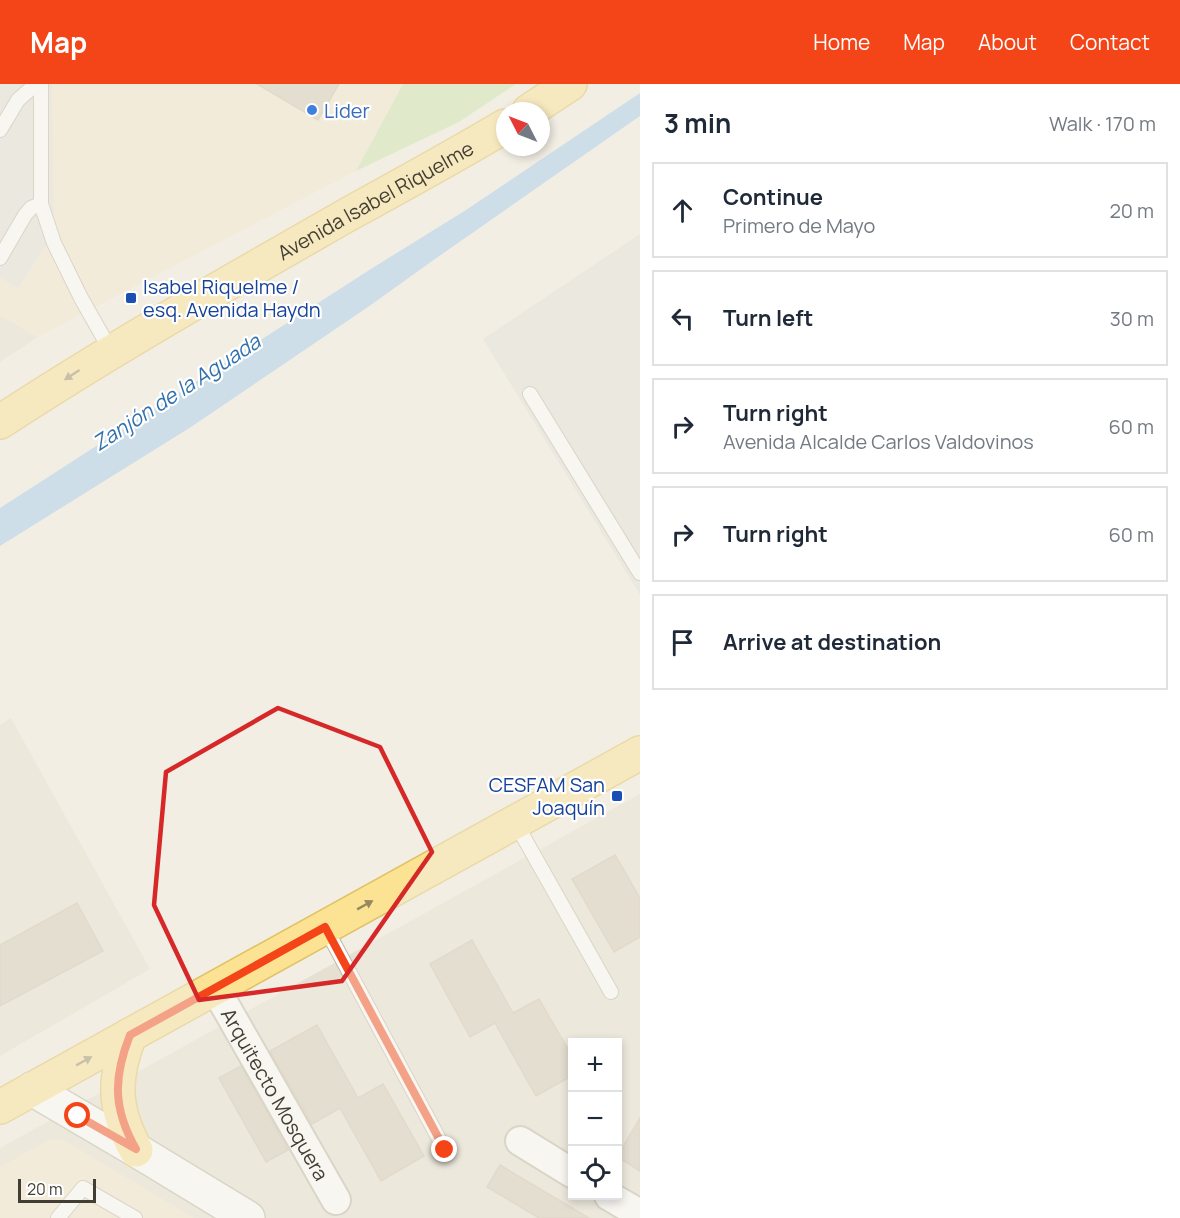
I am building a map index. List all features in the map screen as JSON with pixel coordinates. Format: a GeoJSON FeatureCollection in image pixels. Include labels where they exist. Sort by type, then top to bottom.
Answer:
{"type":"FeatureCollection","features":[{"type":"Feature","properties":{"kind":"main road"},"geometry":{"type":"LineString","coordinates":[[543,102],[570,84]]}},
{"type":"Feature","properties":{"kind":"main road","name":"Avenida Isabel Riquelme"},"geometry":{"type":"LineString","coordinates":[[0,422],[111,351],[496,131]]}},
{"type":"Feature","properties":{"kind":"main road"},"geometry":{"type":"LineString","coordinates":[[0,1107],[640,753]]}},
{"type":"Feature","properties":{"kind":"main road"},"geometry":{"type":"LineString","coordinates":[[130,1035],[118,1069],[117,1088],[123,1122],[136,1149]]}},
{"type":"Feature","properties":{"kind":"street","name":"Arquitecto Mosquera"},"geometry":{"type":"LineString","coordinates":[[215,988],[336,1200]]}},
{"type":"Feature","properties":{"kind":"street"},"geometry":{"type":"LineString","coordinates":[[32,1089],[136,1149],[248,1218]]}},
{"type":"Feature","properties":{"kind":"street"},"geometry":{"type":"LineString","coordinates":[[520,1141],[568,1170]]}},
{"type":"Feature","properties":{"kind":"street"},"geometry":{"type":"LineString","coordinates":[[616,1200],[640,1214]]}},
{"type":"Feature","properties":{"kind":"lane"},"geometry":{"type":"LineString","coordinates":[[0,130],[18,100],[36,84]]}},
{"type":"Feature","properties":{"kind":"lane"},"geometry":{"type":"LineString","coordinates":[[41,84],[41,204],[54,243],[111,351]]}},
{"type":"Feature","properties":{"kind":"lane"},"geometry":{"type":"LineString","coordinates":[[0,258],[31,208],[41,204]]}},
{"type":"Feature","properties":{"kind":"lane"},"geometry":{"type":"LineString","coordinates":[[530,394],[640,573]]}},
{"type":"Feature","properties":{"kind":"lane"},"geometry":{"type":"LineString","coordinates":[[515,822],[611,992]]}},
{"type":"Feature","properties":{"kind":"lane"},"geometry":{"type":"LineString","coordinates":[[325,927],[445,1150]]}},
{"type":"Feature","properties":{"kind":"lane"},"geometry":{"type":"LineString","coordinates":[[58,1218],[83,1188],[135,1218]]}},
{"type":"Feature","properties":{"kind":"highlighted area"},"geometry":{"type":"Polygon","coordinates":[[[278,708],[380,747],[432,852],[342,981],[199,1000],[154,905],[166,772],[278,708]]]}},
{"type":"Feature","properties":{"kind":"shaded area"},"geometry":{"type":"Polygon","coordinates":[[[0,84],[403,84],[356,171],[38,337],[0,315],[0,84]]]}},
{"type":"Feature","properties":{"kind":"shaded area"},"geometry":{"type":"Polygon","coordinates":[[[0,84],[52,84],[54,233],[18,288],[0,279],[0,84]]]}},
{"type":"Feature","properties":{"kind":"shaded area"},"geometry":{"type":"Polygon","coordinates":[[[640,234],[640,595],[483,339],[640,234]]]}},
{"type":"Feature","properties":{"kind":"shaded area"},"geometry":{"type":"Polygon","coordinates":[[[0,315],[38,337],[0,362],[0,315]]]}},
{"type":"Feature","properties":{"kind":"shaded area"},"geometry":{"type":"Polygon","coordinates":[[[11,718],[150,969],[0,1056],[0,725],[11,718]]]}},
{"type":"Feature","properties":{"kind":"shaded area"},"geometry":{"type":"Polygon","coordinates":[[[640,794],[640,1218],[0,1218],[0,1148],[640,794]]]}},
{"type":"Feature","properties":{"kind":"shaded area"},"geometry":{"type":"Polygon","coordinates":[[[62,1139],[194,1218],[0,1218],[0,1167],[47,1141],[62,1139]]]}},
{"type":"Feature","properties":{"kind":"green space"},"geometry":{"type":"Polygon","coordinates":[[[403,84],[516,84],[459,122],[356,171],[403,84]]]}},
{"type":"Feature","properties":{"kind":"water"},"geometry":{"type":"Polygon","coordinates":[[[640,93],[640,116],[368,307],[191,427],[0,546],[0,508],[466,210],[546,156],[550,156],[550,154],[640,93]]]}},
{"type":"Feature","properties":{"kind":"building","name":"Lider"},"geometry":{"type":"Polygon","coordinates":[[[257,84],[339,84],[318,120],[257,84]]]}},
{"type":"Feature","properties":{"kind":"building"},"geometry":{"type":"Polygon","coordinates":[[[615,855],[640,898],[640,937],[614,952],[572,879],[615,855]]]}},
{"type":"Feature","properties":{"kind":"building"},"geometry":{"type":"Polygon","coordinates":[[[77,903],[103,951],[0,1006],[0,945],[77,903]]]}},
{"type":"Feature","properties":{"kind":"building"},"geometry":{"type":"Polygon","coordinates":[[[472,940],[513,1013],[539,999],[568,1049],[568,1078],[536,1096],[495,1023],[470,1037],[430,964],[472,940]]]}},
{"type":"Feature","properties":{"kind":"building"},"geometry":{"type":"Polygon","coordinates":[[[317,1025],[358,1098],[383,1084],[424,1156],[381,1181],[340,1108],[312,1124],[270,1051],[317,1025]]]}},
{"type":"Feature","properties":{"kind":"building"},"geometry":{"type":"Polygon","coordinates":[[[241,1066],[288,1150],[266,1162],[219,1078],[241,1066]]]}},
{"type":"Feature","properties":{"kind":"building"},"geometry":{"type":"Polygon","coordinates":[[[640,1118],[640,1171],[622,1160],[622,1148],[640,1118]]]}},
{"type":"Feature","properties":{"kind":"building"},"geometry":{"type":"Polygon","coordinates":[[[500,1165],[589,1218],[539,1218],[487,1187],[500,1165]]]}},
{"type":"Feature","properties":{"kind":"place","name":"Lider"},"geometry":{"type":"Point","coordinates":[312,110]}},
{"type":"Feature","properties":{"kind":"place","name":"Isabel Riquelme / esq. Avenida Haydn"},"geometry":{"type":"Point","coordinates":[131,298]}},
{"type":"Feature","properties":{"kind":"place","name":"CESFAM San Joaquín"},"geometry":{"type":"Point","coordinates":[617,796]}},
{"type":"Feature","properties":{"kind":"route"},"geometry":{"type":"LineString","coordinates":[[78,1116],[136,1149],[123,1122],[117,1088],[118,1069],[130,1035],[325,927],[445,1150]]}},
{"type":"Feature","properties":{"kind":"water label","name":"Zanjón de la Aguada"},"geometry":{"type":"Point","coordinates":[176,392]}}]}
